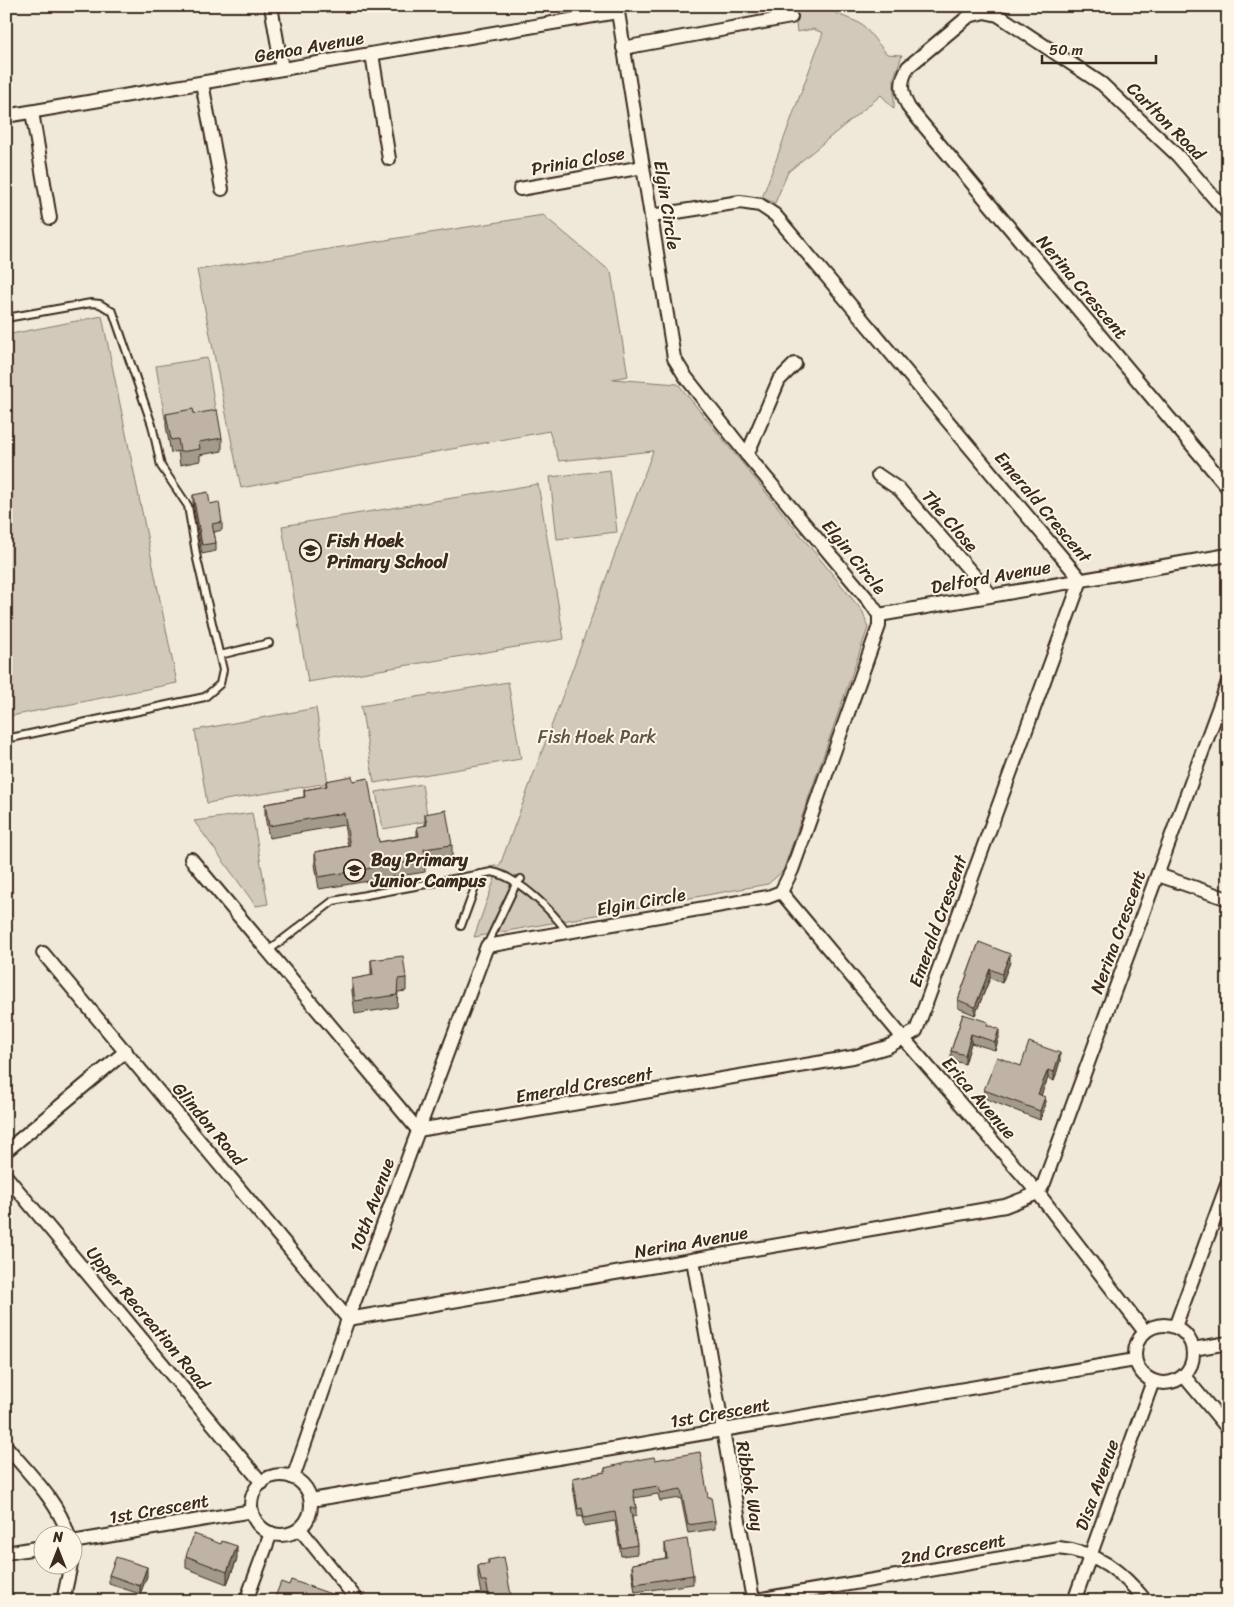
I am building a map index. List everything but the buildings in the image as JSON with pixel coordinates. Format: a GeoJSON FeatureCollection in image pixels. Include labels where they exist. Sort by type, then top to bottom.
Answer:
{"type":"FeatureCollection","features":[{"type":"Feature","properties":{"kind":"street"},"geometry":{"type":"LineString","coordinates":[[271,6],[282,69]]}},
{"type":"Feature","properties":{"kind":"street","name":"Genoa Avenue"},"geometry":{"type":"LineString","coordinates":[[6,116],[372,54],[617,9]]}},
{"type":"Feature","properties":{"kind":"street","name":"Elgin Circle"},"geometry":{"type":"LineString","coordinates":[[487,946],[768,897],[781,892],[789,879],[879,626],[879,615],[747,455],[685,376],[674,358],[617,9]]}},
{"type":"Feature","properties":{"kind":"street","name":"Carlton Road"},"geometry":{"type":"LineString","coordinates":[[909,108],[902,95],[901,85],[908,67],[968,16],[984,12],[998,15],[1102,84],[1178,156],[1228,214]]}},
{"type":"Feature","properties":{"kind":"street"},"geometry":{"type":"LineString","coordinates":[[623,48],[791,17]]}},
{"type":"Feature","properties":{"kind":"street"},"geometry":{"type":"LineString","coordinates":[[372,54],[390,159]]}},
{"type":"Feature","properties":{"kind":"street"},"geometry":{"type":"LineString","coordinates":[[202,82],[222,189]]}},
{"type":"Feature","properties":{"kind":"street","name":"Nerina Crescent"},"geometry":{"type":"LineString","coordinates":[[909,108],[1228,488]]}},
{"type":"Feature","properties":{"kind":"street"},"geometry":{"type":"LineString","coordinates":[[32,112],[50,218]]}},
{"type":"Feature","properties":{"kind":"street","name":"Prinia Close"},"geometry":{"type":"LineString","coordinates":[[520,189],[643,167]]}},
{"type":"Feature","properties":{"kind":"street","name":"Emerald Crescent"},"geometry":{"type":"LineString","coordinates":[[418,1130],[853,1057],[875,1052],[904,1039],[916,1031],[1081,580],[775,214],[760,205],[740,202],[651,216]]}},
{"type":"Feature","properties":{"kind":"street"},"geometry":{"type":"LineString","coordinates":[[747,455],[779,380],[795,364]]}},
{"type":"Feature","properties":{"kind":"street","name":"The Close"},"geometry":{"type":"LineString","coordinates":[[878,475],[900,490],[991,595]]}},
{"type":"Feature","properties":{"kind":"street","name":"Delford Avenue"},"geometry":{"type":"LineString","coordinates":[[879,615],[1228,555]]}},
{"type":"Feature","properties":{"kind":"street","name":"Nerina Crescent"},"geometry":{"type":"LineString","coordinates":[[1038,1193],[1158,875],[1228,682]]}},
{"type":"Feature","properties":{"kind":"street"},"geometry":{"type":"LineString","coordinates":[[191,859],[418,1130]]}},
{"type":"Feature","properties":{"kind":"street"},"geometry":{"type":"LineString","coordinates":[[1158,875],[1228,899]]}},
{"type":"Feature","properties":{"kind":"street","name":"Erica Avenue"},"geometry":{"type":"LineString","coordinates":[[781,892],[904,1039],[1038,1193],[1145,1332]]}},
{"type":"Feature","properties":{"kind":"street","name":"10th Avenue"},"geometry":{"type":"LineString","coordinates":[[293,1478],[348,1319],[487,946]]}},
{"type":"Feature","properties":{"kind":"street","name":"Glindon Road"},"geometry":{"type":"LineString","coordinates":[[43,953],[348,1319]]}},
{"type":"Feature","properties":{"kind":"street"},"geometry":{"type":"LineString","coordinates":[[6,1151],[126,1051]]}},
{"type":"Feature","properties":{"kind":"street","name":"Upper Recreation Road"},"geometry":{"type":"LineString","coordinates":[[6,1176],[262,1482]]}},
{"type":"Feature","properties":{"kind":"street"},"geometry":{"type":"LineString","coordinates":[[1175,1327],[1228,1182]]}},
{"type":"Feature","properties":{"kind":"street","name":"Nerina Avenue"},"geometry":{"type":"LineString","coordinates":[[348,1319],[1005,1206],[1038,1193]]}},
{"type":"Feature","properties":{"kind":"street","name":"Ribbok Way"},"geometry":{"type":"LineString","coordinates":[[693,1260],[751,1600]]}},
{"type":"Feature","properties":{"kind":"street"},"geometry":{"type":"LineString","coordinates":[[1159,1325],[1175,1327],[1187,1336],[1193,1349],[1193,1359],[1184,1376],[1169,1383],[1153,1381],[1142,1372],[1135,1360],[1136,1344],[1145,1332],[1159,1325]]}},
{"type":"Feature","properties":{"kind":"street"},"geometry":{"type":"LineString","coordinates":[[1193,1349],[1228,1343]]}},
{"type":"Feature","properties":{"kind":"street","name":"1st Crescent"},"geometry":{"type":"LineString","coordinates":[[311,1500],[1135,1360]]}},
{"type":"Feature","properties":{"kind":"street"},"geometry":{"type":"LineString","coordinates":[[1184,1376],[1228,1429]]}},
{"type":"Feature","properties":{"kind":"street","name":"Disa Avenue"},"geometry":{"type":"LineString","coordinates":[[1074,1601],[1153,1381]]}},
{"type":"Feature","properties":{"kind":"street"},"geometry":{"type":"LineString","coordinates":[[6,1446],[50,1498],[64,1524]]}},
{"type":"Feature","properties":{"kind":"street"},"geometry":{"type":"LineString","coordinates":[[277,1476],[293,1478],[301,1483],[311,1500],[310,1516],[300,1529],[286,1535],[271,1533],[259,1524],[252,1511],[254,1492],[262,1482],[277,1476]]}},
{"type":"Feature","properties":{"kind":"street","name":"1st Crescent"},"geometry":{"type":"LineString","coordinates":[[82,1540],[252,1511]]}},
{"type":"Feature","properties":{"kind":"street"},"geometry":{"type":"LineString","coordinates":[[300,1529],[358,1601]]}},
{"type":"Feature","properties":{"kind":"street"},"geometry":{"type":"LineString","coordinates":[[246,1601],[271,1533]]}},
{"type":"Feature","properties":{"kind":"street","name":"2nd Crescent"},"geometry":{"type":"LineString","coordinates":[[751,1600],[1059,1548],[1091,1554],[1123,1576],[1146,1601]]}},
{"type":"Feature","properties":{"kind":"street"},"geometry":{"type":"LineString","coordinates":[[6,1553],[32,1549]]}},
{"type":"Feature","properties":{"kind":"street"},"geometry":{"type":"LineString","coordinates":[[63,1601],[69,1574]]}},
{"type":"Feature","properties":{"kind":"lane"},"geometry":{"type":"LineString","coordinates":[[6,318],[91,303],[108,307],[113,312],[152,424],[161,466],[188,506],[197,559],[220,655],[223,676],[215,690],[205,696],[6,739]]}},
{"type":"Feature","properties":{"kind":"lane"},"geometry":{"type":"LineString","coordinates":[[220,655],[269,643]]}},
{"type":"Feature","properties":{"kind":"lane"},"geometry":{"type":"LineString","coordinates":[[461,926],[480,874]]}},
{"type":"Feature","properties":{"kind":"lane"},"geometry":{"type":"LineString","coordinates":[[268,951],[333,901],[480,874],[500,874],[518,882],[554,913],[568,933]]}},
{"type":"Feature","properties":{"kind":"lane"},"geometry":{"type":"LineString","coordinates":[[487,946],[518,882]]}},
{"type":"Feature","properties":{"kind":"green space"},"geometry":{"type":"Polygon","coordinates":[[[794,6],[818,6],[862,24],[887,54],[902,55],[894,78],[894,109],[881,95],[788,172],[775,203],[762,198],[823,33],[813,29],[797,32],[794,6]]]}},
{"type":"Feature","properties":{"kind":"green space","name":"Fish Hoek Park"},"geometry":{"type":"Polygon","coordinates":[[[543,215],[611,272],[628,376],[612,379],[678,384],[863,612],[868,628],[783,871],[768,884],[474,937],[495,878],[489,867],[500,865],[653,451],[559,461],[549,431],[241,488],[197,270],[543,215]]]}},
{"type":"Feature","properties":{"kind":"green space"},"geometry":{"type":"Polygon","coordinates":[[[102,316],[177,683],[6,717],[6,335],[102,316]]]}},
{"type":"Feature","properties":{"kind":"green space"},"geometry":{"type":"Polygon","coordinates":[[[207,358],[216,414],[165,419],[156,366],[207,358]]]}},
{"type":"Feature","properties":{"kind":"green space"},"geometry":{"type":"Polygon","coordinates":[[[610,470],[617,532],[557,539],[550,477],[610,470]]]}},
{"type":"Feature","properties":{"kind":"green space"},"geometry":{"type":"Polygon","coordinates":[[[538,484],[564,639],[308,682],[282,526],[538,484]]]}},
{"type":"Feature","properties":{"kind":"green space"},"geometry":{"type":"Polygon","coordinates":[[[508,682],[521,759],[374,783],[361,706],[508,682]]]}},
{"type":"Feature","properties":{"kind":"green space"},"geometry":{"type":"Polygon","coordinates":[[[316,708],[328,783],[207,803],[195,730],[316,708]]]}},
{"type":"Feature","properties":{"kind":"green space"},"geometry":{"type":"Polygon","coordinates":[[[422,784],[428,821],[383,829],[376,792],[422,784]]]}},
{"type":"Feature","properties":{"kind":"green space"},"geometry":{"type":"Polygon","coordinates":[[[252,813],[268,904],[256,906],[194,821],[252,813]]]}},
{"type":"Feature","properties":{"kind":"place","name":"Fish Hoek Primary School"},"geometry":{"type":"Point","coordinates":[311,551]}},
{"type":"Feature","properties":{"kind":"place","name":"Bay Primary Junior Campus"},"geometry":{"type":"Point","coordinates":[355,870]}}]}
